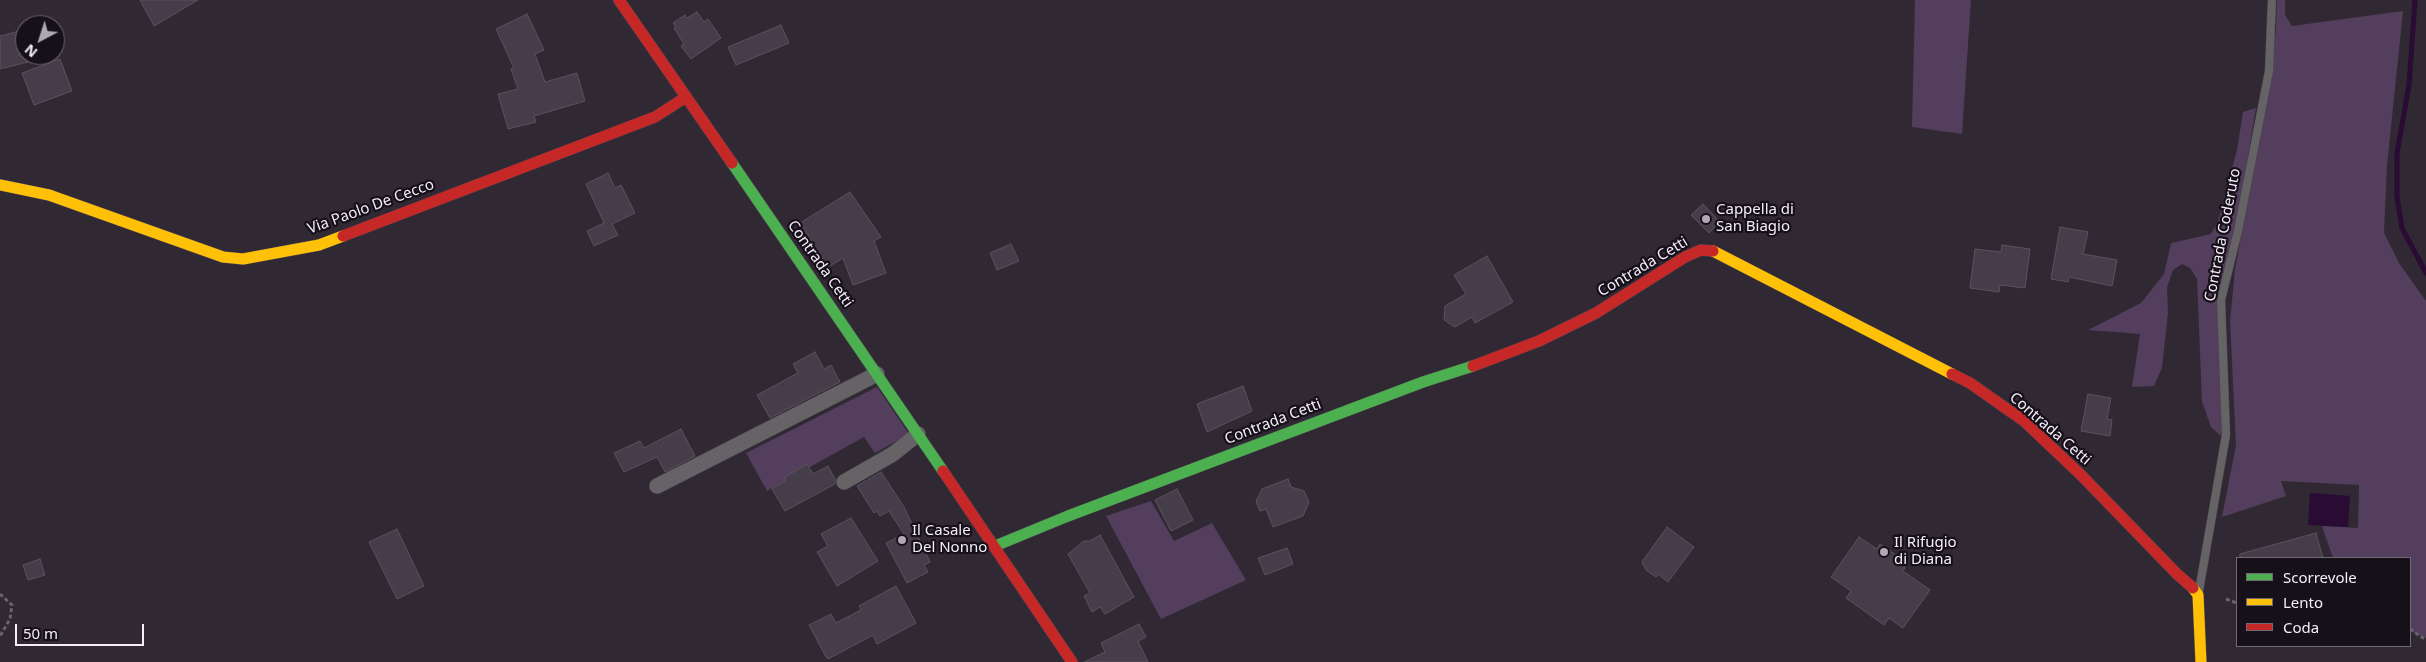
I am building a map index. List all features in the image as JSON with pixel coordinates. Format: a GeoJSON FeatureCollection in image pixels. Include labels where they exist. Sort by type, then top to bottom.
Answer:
{"type":"FeatureCollection","features":[{"type":"Feature","properties":{"kind":"street","name":"Contrada Cetti"},"geometry":{"type":"LineString","coordinates":[[619,0],[995,546],[1072,662]]}},
{"type":"Feature","properties":{"kind":"street","name":"Via Paolo De Cecco"},"geometry":{"type":"LineString","coordinates":[[0,185],[49,195],[223,257],[243,259],[319,245],[655,117],[686,96]]}},
{"type":"Feature","properties":{"kind":"street","name":"Contrada Cetti"},"geometry":{"type":"LineString","coordinates":[[995,546],[1423,382],[1467,369],[1539,341],[1596,313],[1685,257],[1700,250],[1716,251],[1830,313],[1970,383],[2024,421],[2081,475],[2177,574],[2191,584],[2198,595]]}},
{"type":"Feature","properties":{"kind":"street"},"geometry":{"type":"LineString","coordinates":[[657,486],[877,374]]}},
{"type":"Feature","properties":{"kind":"street"},"geometry":{"type":"LineString","coordinates":[[844,482],[893,454],[918,434]]}},
{"type":"Feature","properties":{"kind":"street"},"geometry":{"type":"LineString","coordinates":[[2198,595],[2201,662]]}},
{"type":"Feature","properties":{"kind":"lane","name":"Contrada Coderuto"},"geometry":{"type":"LineString","coordinates":[[2198,595],[2226,435],[2222,300],[2238,231],[2269,71],[2272,0]]}},
{"type":"Feature","properties":{"kind":"path"},"geometry":{"type":"LineString","coordinates":[[0,594],[12,605],[10,619],[0,636]]}},
{"type":"Feature","properties":{"kind":"path"},"geometry":{"type":"LineString","coordinates":[[2226,599],[2236,603]]}},
{"type":"Feature","properties":{"kind":"path"},"geometry":{"type":"LineString","coordinates":[[2411,631],[2426,640]]}},
{"type":"Feature","properties":{"kind":"shaded area"},"geometry":{"type":"Polygon","coordinates":[[[1915,0],[1971,0],[1962,134],[1912,127],[1915,0]]]}},
{"type":"Feature","properties":{"kind":"shaded area"},"geometry":{"type":"Polygon","coordinates":[[[2277,0],[2285,0],[2285,15],[2292,26],[2403,11],[2387,166],[2384,233],[2399,263],[2426,301],[2426,638],[2411,631],[2411,557],[2333,557],[2322,526],[2358,528],[2359,485],[2281,481],[2286,496],[2222,517],[2236,445],[2230,321],[2235,269],[2261,131],[2276,30],[2277,0]]]}},
{"type":"Feature","properties":{"kind":"shaded area"},"geometry":{"type":"Polygon","coordinates":[[[2256,108],[2239,209],[2219,305],[2222,437],[2211,427],[2202,402],[2197,279],[2190,268],[2182,264],[2173,270],[2167,287],[2168,313],[2162,368],[2154,386],[2132,387],[2140,334],[2088,330],[2141,303],[2164,274],[2171,243],[2211,234],[2218,221],[2237,150],[2243,112],[2256,108]]]}},
{"type":"Feature","properties":{"kind":"shaded area"},"geometry":{"type":"Polygon","coordinates":[[[877,387],[909,434],[875,453],[864,437],[767,491],[746,453],[877,387]]]}},
{"type":"Feature","properties":{"kind":"shaded area"},"geometry":{"type":"Polygon","coordinates":[[[2310,493],[2350,496],[2348,527],[2308,525],[2310,493]]]}},
{"type":"Feature","properties":{"kind":"shaded area"},"geometry":{"type":"Polygon","coordinates":[[[1151,501],[1174,541],[1212,523],[1246,580],[1161,619],[1106,516],[1151,501]]]}},
{"type":"Feature","properties":{"kind":"building"},"geometry":{"type":"Polygon","coordinates":[[[140,0],[198,0],[154,26],[140,0]]]}},
{"type":"Feature","properties":{"kind":"building"},"geometry":{"type":"Polygon","coordinates":[[[697,12],[704,22],[708,19],[721,38],[691,59],[681,46],[684,44],[673,23],[685,15],[687,18],[697,12]]]}},
{"type":"Feature","properties":{"kind":"building"},"geometry":{"type":"Polygon","coordinates":[[[527,14],[544,50],[535,54],[545,82],[577,73],[585,101],[534,116],[536,122],[508,129],[498,94],[518,89],[511,69],[514,68],[496,29],[527,14]]]}},
{"type":"Feature","properties":{"kind":"building"},"geometry":{"type":"Polygon","coordinates":[[[781,25],[789,43],[736,65],[728,47],[781,25]]]}},
{"type":"Feature","properties":{"kind":"building"},"geometry":{"type":"Polygon","coordinates":[[[15,32],[16,65],[0,69],[0,36],[15,32]]]}},
{"type":"Feature","properties":{"kind":"building"},"geometry":{"type":"Polygon","coordinates":[[[44,65],[62,65],[72,91],[34,105],[22,73],[44,65]]]}},
{"type":"Feature","properties":{"kind":"building"},"geometry":{"type":"Polygon","coordinates":[[[608,173],[615,188],[621,185],[635,213],[612,224],[618,235],[594,246],[587,231],[604,223],[586,184],[608,173]]]}},
{"type":"Feature","properties":{"kind":"building"},"geometry":{"type":"Polygon","coordinates":[[[850,192],[881,237],[874,241],[886,273],[853,285],[843,258],[828,267],[800,223],[850,192]]]}},
{"type":"Feature","properties":{"kind":"building","name":"Cappella di San Biagio"},"geometry":{"type":"Polygon","coordinates":[[[1703,204],[1720,222],[1709,233],[1691,215],[1703,204]]]}},
{"type":"Feature","properties":{"kind":"building"},"geometry":{"type":"Polygon","coordinates":[[[2060,227],[2088,232],[2083,254],[2117,260],[2112,286],[2069,277],[2068,282],[2051,279],[2060,227]]]}},
{"type":"Feature","properties":{"kind":"building"},"geometry":{"type":"Polygon","coordinates":[[[1011,244],[1019,261],[997,270],[990,253],[1011,244]]]}},
{"type":"Feature","properties":{"kind":"building"},"geometry":{"type":"Polygon","coordinates":[[[2002,245],[2030,249],[2025,288],[2000,285],[1999,292],[1970,288],[1975,249],[2001,252],[2002,245]]]}},
{"type":"Feature","properties":{"kind":"building"},"geometry":{"type":"Polygon","coordinates":[[[1487,256],[1513,302],[1475,323],[1472,317],[1455,327],[1444,320],[1445,306],[1466,294],[1454,275],[1487,256]]]}},
{"type":"Feature","properties":{"kind":"building"},"geometry":{"type":"Polygon","coordinates":[[[815,352],[824,369],[831,365],[840,382],[770,418],[757,395],[798,373],[793,364],[815,352]]]}},
{"type":"Feature","properties":{"kind":"building"},"geometry":{"type":"Polygon","coordinates":[[[1243,386],[1252,411],[1207,432],[1197,404],[1243,386]]]}},
{"type":"Feature","properties":{"kind":"building"},"geometry":{"type":"Polygon","coordinates":[[[2088,394],[2111,398],[2107,419],[2112,420],[2110,436],[2081,431],[2088,394]]]}},
{"type":"Feature","properties":{"kind":"building"},"geometry":{"type":"Polygon","coordinates":[[[681,429],[695,456],[665,472],[657,457],[624,472],[614,453],[640,441],[644,448],[681,429]]]}},
{"type":"Feature","properties":{"kind":"building"},"geometry":{"type":"Polygon","coordinates":[[[807,464],[813,474],[828,466],[835,479],[835,484],[785,511],[772,489],[786,480],[785,477],[807,464]]]}},
{"type":"Feature","properties":{"kind":"building"},"geometry":{"type":"Polygon","coordinates":[[[881,472],[904,507],[930,562],[924,565],[928,572],[907,583],[886,543],[904,534],[889,511],[880,516],[877,511],[874,513],[857,486],[881,472]]]}},
{"type":"Feature","properties":{"kind":"building"},"geometry":{"type":"Polygon","coordinates":[[[1288,479],[1291,487],[1304,491],[1309,502],[1303,516],[1273,527],[1266,509],[1260,511],[1256,501],[1262,489],[1288,479]]]}},
{"type":"Feature","properties":{"kind":"building"},"geometry":{"type":"Polygon","coordinates":[[[1177,489],[1193,520],[1171,531],[1155,500],[1177,489]]]}},
{"type":"Feature","properties":{"kind":"building"},"geometry":{"type":"Polygon","coordinates":[[[851,518],[878,561],[837,586],[817,552],[828,546],[821,534],[851,518]]]}},
{"type":"Feature","properties":{"kind":"building"},"geometry":{"type":"Polygon","coordinates":[[[1667,527],[1694,547],[1668,582],[1658,574],[1656,577],[1646,570],[1642,562],[1667,527]]]}},
{"type":"Feature","properties":{"kind":"building"},"geometry":{"type":"Polygon","coordinates":[[[397,529],[424,586],[397,599],[369,542],[397,529]]]}},
{"type":"Feature","properties":{"kind":"building"},"geometry":{"type":"Polygon","coordinates":[[[2316,533],[2323,557],[2240,557],[2240,554],[2316,533]]]}},
{"type":"Feature","properties":{"kind":"building"},"geometry":{"type":"Polygon","coordinates":[[[1100,535],[1134,597],[1105,614],[1100,607],[1092,612],[1084,596],[1090,593],[1068,554],[1084,541],[1090,541],[1100,535]]]}},
{"type":"Feature","properties":{"kind":"building"},"geometry":{"type":"Polygon","coordinates":[[[1859,537],[1877,549],[1880,544],[1908,563],[1903,571],[1930,590],[1903,628],[1889,618],[1884,625],[1846,598],[1851,591],[1831,577],[1859,537]]]}},
{"type":"Feature","properties":{"kind":"building"},"geometry":{"type":"Polygon","coordinates":[[[1287,548],[1293,564],[1265,575],[1258,558],[1287,548]]]}},
{"type":"Feature","properties":{"kind":"building"},"geometry":{"type":"Polygon","coordinates":[[[40,559],[45,575],[28,580],[23,565],[40,559]]]}},
{"type":"Feature","properties":{"kind":"building"},"geometry":{"type":"Polygon","coordinates":[[[896,586],[916,623],[877,644],[873,635],[828,659],[809,625],[831,614],[836,623],[861,610],[859,606],[896,586]]]}},
{"type":"Feature","properties":{"kind":"building"},"geometry":{"type":"Polygon","coordinates":[[[1139,624],[1146,637],[1138,641],[1148,662],[1084,662],[1105,652],[1101,643],[1139,624]]]}},
{"type":"Feature","properties":{"kind":"waterway"},"geometry":{"type":"LineString","coordinates":[[2415,0],[2409,85],[2397,153],[2397,197],[2402,228],[2426,273]]}},
{"type":"Feature","properties":{"kind":"traffic: fast"},"geometry":{"type":"LineString","coordinates":[[732,163],[943,471]]}},
{"type":"Feature","properties":{"kind":"traffic: fast"},"geometry":{"type":"LineString","coordinates":[[995,546],[1068,516],[1423,382],[1473,366]]}},
{"type":"Feature","properties":{"kind":"traffic: slow"},"geometry":{"type":"LineString","coordinates":[[0,185],[49,195],[223,257],[243,259],[319,245],[343,236]]}},
{"type":"Feature","properties":{"kind":"traffic: slow"},"geometry":{"type":"LineString","coordinates":[[1713,251],[1952,374]]}},
{"type":"Feature","properties":{"kind":"traffic: slow"},"geometry":{"type":"LineString","coordinates":[[2193,588],[2198,595],[2201,662]]}},
{"type":"Feature","properties":{"kind":"traffic: jam"},"geometry":{"type":"LineString","coordinates":[[619,0],[732,163]]}},
{"type":"Feature","properties":{"kind":"traffic: jam"},"geometry":{"type":"LineString","coordinates":[[343,236],[655,117],[686,97]]}},
{"type":"Feature","properties":{"kind":"traffic: jam"},"geometry":{"type":"LineString","coordinates":[[1473,366],[1539,341],[1596,313],[1685,257],[1701,250],[1713,251]]}},
{"type":"Feature","properties":{"kind":"traffic: jam"},"geometry":{"type":"LineString","coordinates":[[1952,374],[1970,383],[2024,421],[2081,475],[2177,574],[2193,588]]}},
{"type":"Feature","properties":{"kind":"traffic: jam"},"geometry":{"type":"LineString","coordinates":[[943,471],[1072,662]]}},
{"type":"Feature","properties":{"kind":"place","name":"Cappella di San Biagio"},"geometry":{"type":"Point","coordinates":[1706,219]}},
{"type":"Feature","properties":{"kind":"place","name":"Il Casale Del Nonno"},"geometry":{"type":"Point","coordinates":[902,540]}},
{"type":"Feature","properties":{"kind":"place","name":"Il Rifugio di Diana"},"geometry":{"type":"Point","coordinates":[1884,552]}}]}
